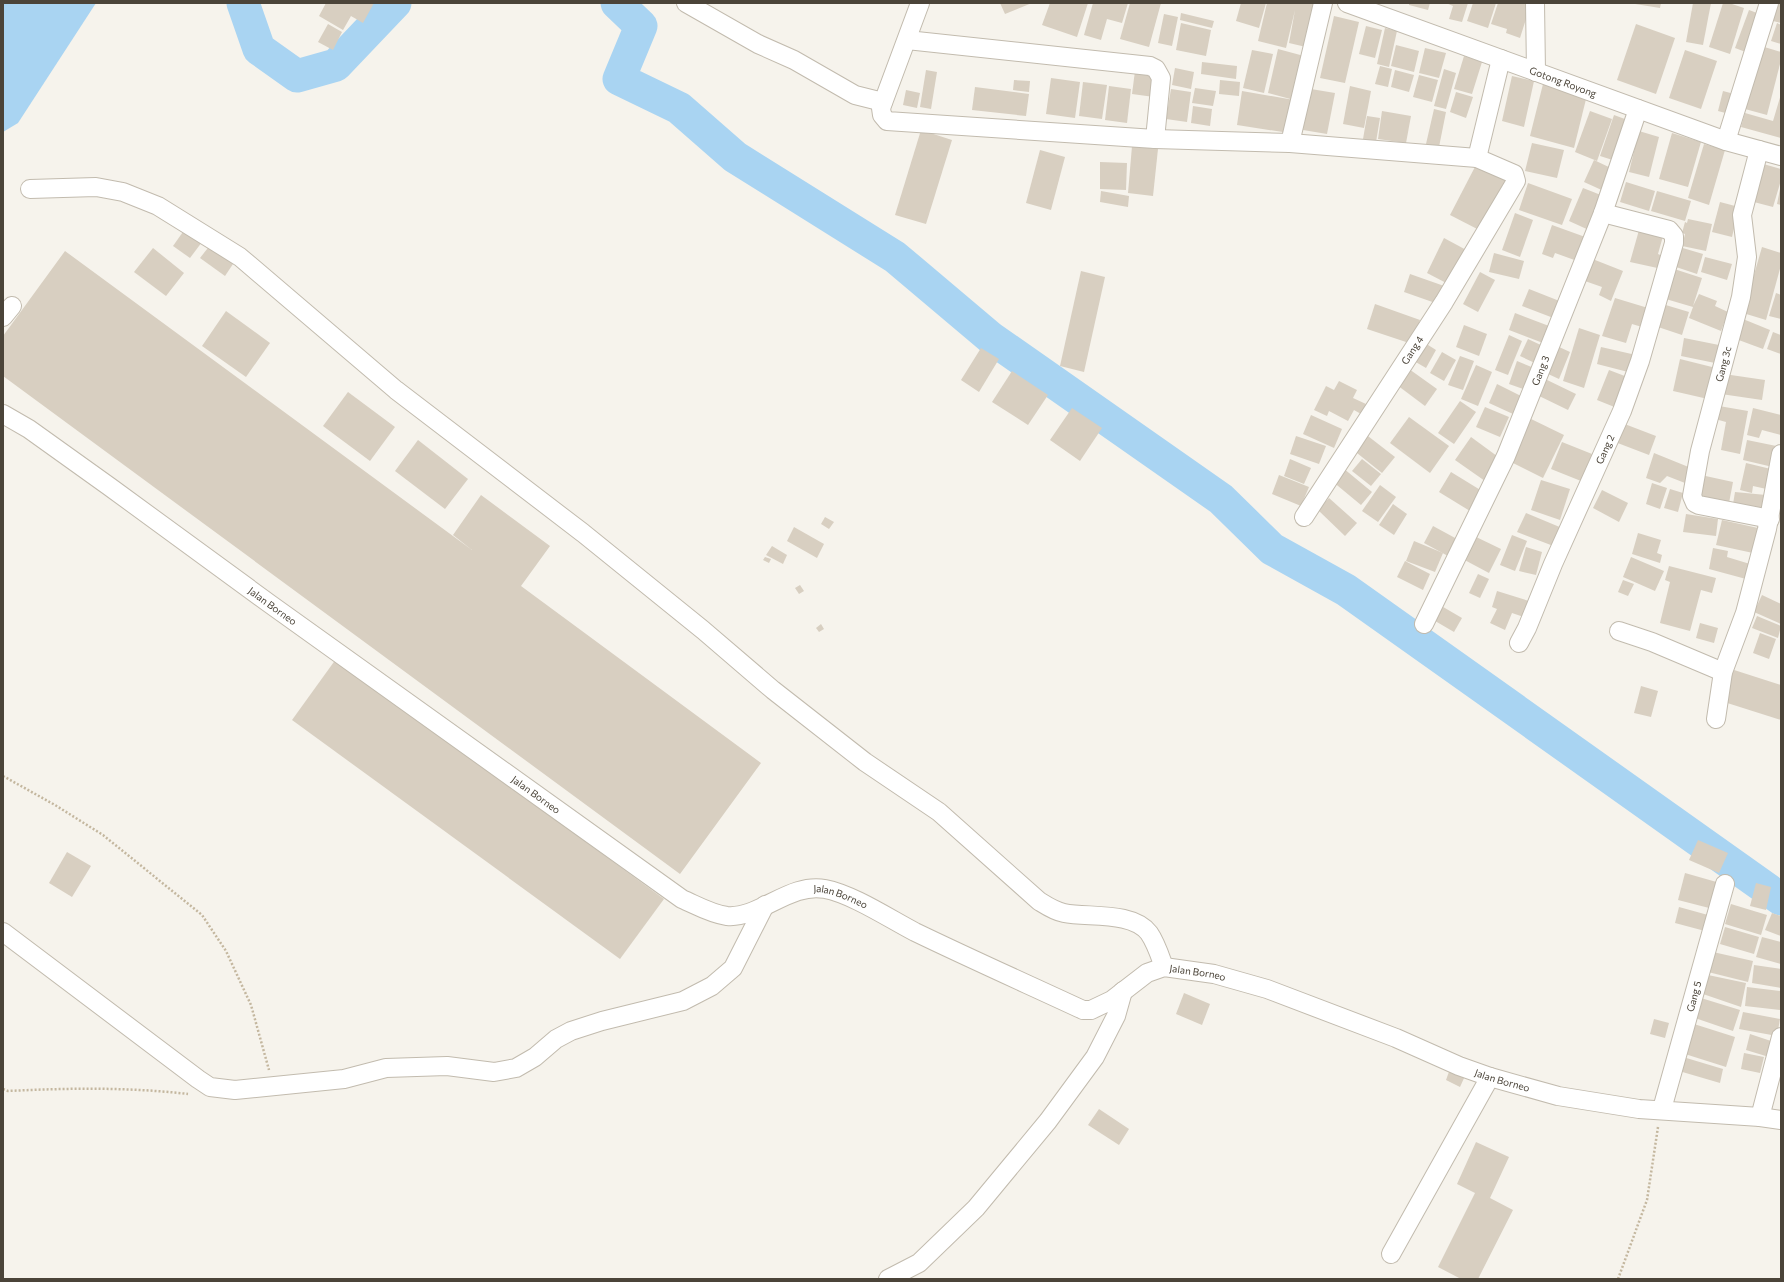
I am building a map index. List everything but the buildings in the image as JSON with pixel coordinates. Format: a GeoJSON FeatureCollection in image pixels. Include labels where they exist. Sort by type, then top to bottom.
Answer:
{"type":"FeatureCollection","features":[{"type":"Feature","properties":{"kind":"street"},"geometry":{"type":"LineString","coordinates":[[686,3],[758,44],[794,60],[855,95],[883,102]]}},
{"type":"Feature","properties":{"kind":"street"},"geometry":{"type":"LineString","coordinates":[[920,3],[883,102],[881,112],[884,119],[887,120],[1155,139],[1290,143],[1477,158],[1501,60]]}},
{"type":"Feature","properties":{"kind":"street"},"geometry":{"type":"LineString","coordinates":[[1290,143],[1323,3]]}},
{"type":"Feature","properties":{"kind":"street","name":"Gotong Royong"},"geometry":{"type":"LineString","coordinates":[[1347,3],[1388,10],[1501,60],[1726,141],[1781,156]]}},
{"type":"Feature","properties":{"kind":"street"},"geometry":{"type":"LineString","coordinates":[[1535,3],[1536,72]]}},
{"type":"Feature","properties":{"kind":"street"},"geometry":{"type":"LineString","coordinates":[[1726,141],[1769,3]]}},
{"type":"Feature","properties":{"kind":"street"},"geometry":{"type":"LineString","coordinates":[[907,40],[1150,66],[1156,69],[1161,78],[1155,139]]}},
{"type":"Feature","properties":{"kind":"street","name":"Gang 3"},"geometry":{"type":"LineString","coordinates":[[1424,624],[1506,456],[1603,213],[1638,109]]}},
{"type":"Feature","properties":{"kind":"street","name":"Gang 3c"},"geometry":{"type":"LineString","coordinates":[[1759,150],[1742,215],[1748,257],[1741,297],[1700,451],[1692,496],[1695,502],[1700,505],[1770,519]]}},
{"type":"Feature","properties":{"kind":"street","name":"Gang 4"},"geometry":{"type":"LineString","coordinates":[[1304,517],[1444,302],[1516,181],[1516,177],[1512,173],[1477,158]]}},
{"type":"Feature","properties":{"kind":"street"},"geometry":{"type":"LineString","coordinates":[[30,189],[96,187],[123,192],[158,206],[240,257],[396,390],[583,533],[703,630],[773,690],[865,762],[939,812],[1039,901],[1051,909],[1064,913],[1091,914],[1138,923],[1148,932],[1155,944],[1164,967]]}},
{"type":"Feature","properties":{"kind":"street","name":"Gang 2"},"geometry":{"type":"LineString","coordinates":[[1519,643],[1527,628],[1553,564],[1622,411],[1640,361],[1675,238],[1669,230],[1603,213]]}},
{"type":"Feature","properties":{"kind":"street","name":"Jalan Borneo"},"geometry":{"type":"LineString","coordinates":[[3,414],[29,429],[283,614],[682,899],[713,912],[728,916],[746,914],[808,888],[824,888],[840,893],[916,932],[1083,1010],[1097,1008],[1112,1000],[1147,973],[1164,967],[1214,974],[1267,989],[1396,1038],[1459,1066],[1490,1077],[1558,1096],[1639,1109],[1662,1109],[1781,1120]]}},
{"type":"Feature","properties":{"kind":"street"},"geometry":{"type":"LineString","coordinates":[[1716,719],[1723,672],[1745,613],[1770,519],[1781,454]]}},
{"type":"Feature","properties":{"kind":"street"},"geometry":{"type":"LineString","coordinates":[[1619,631],[1652,642],[1723,672]]}},
{"type":"Feature","properties":{"kind":"street","name":"Gang 5"},"geometry":{"type":"LineString","coordinates":[[1662,1109],[1725,884]]}},
{"type":"Feature","properties":{"kind":"street"},"geometry":{"type":"LineString","coordinates":[[3,932],[210,1087],[235,1090],[344,1079],[386,1068],[447,1066],[494,1072],[516,1068],[535,1057],[556,1039],[570,1031],[602,1021],[683,1001],[712,986],[733,968],[765,905]]}},
{"type":"Feature","properties":{"kind":"street"},"geometry":{"type":"LineString","coordinates":[[888,1279],[919,1263],[976,1208],[1048,1121],[1095,1057],[1116,1016],[1123,991]]}},
{"type":"Feature","properties":{"kind":"street"},"geometry":{"type":"LineString","coordinates":[[1760,1117],[1781,1037]]}},
{"type":"Feature","properties":{"kind":"street"},"geometry":{"type":"LineString","coordinates":[[1390,1254],[1490,1077]]}},
{"type":"Feature","properties":{"kind":"path"},"geometry":{"type":"LineString","coordinates":[[3,776],[55,805],[103,835],[202,914],[226,951],[251,1005],[274,1087]]}},
{"type":"Feature","properties":{"kind":"path"},"geometry":{"type":"LineString","coordinates":[[3,1089],[8,1091],[57,1089],[150,1090],[192,1095]]}},
{"type":"Feature","properties":{"kind":"path"},"geometry":{"type":"LineString","coordinates":[[1618,1279],[1647,1200],[1652,1161],[1662,1109]]}},
{"type":"Feature","properties":{"kind":"water"},"geometry":{"type":"Polygon","coordinates":[[[3,3],[96,3],[18,123],[3,132],[3,3]]]}},
{"type":"Feature","properties":{"kind":"waterway"},"geometry":{"type":"LineString","coordinates":[[243,3],[259,49],[297,76],[336,65],[395,3]]}},
{"type":"Feature","properties":{"kind":"waterway"},"geometry":{"type":"LineString","coordinates":[[617,3],[641,26],[619,79],[679,108],[735,157],[895,257],[991,338],[1221,499],[1272,549],[1346,590],[1781,899]]}}]}
